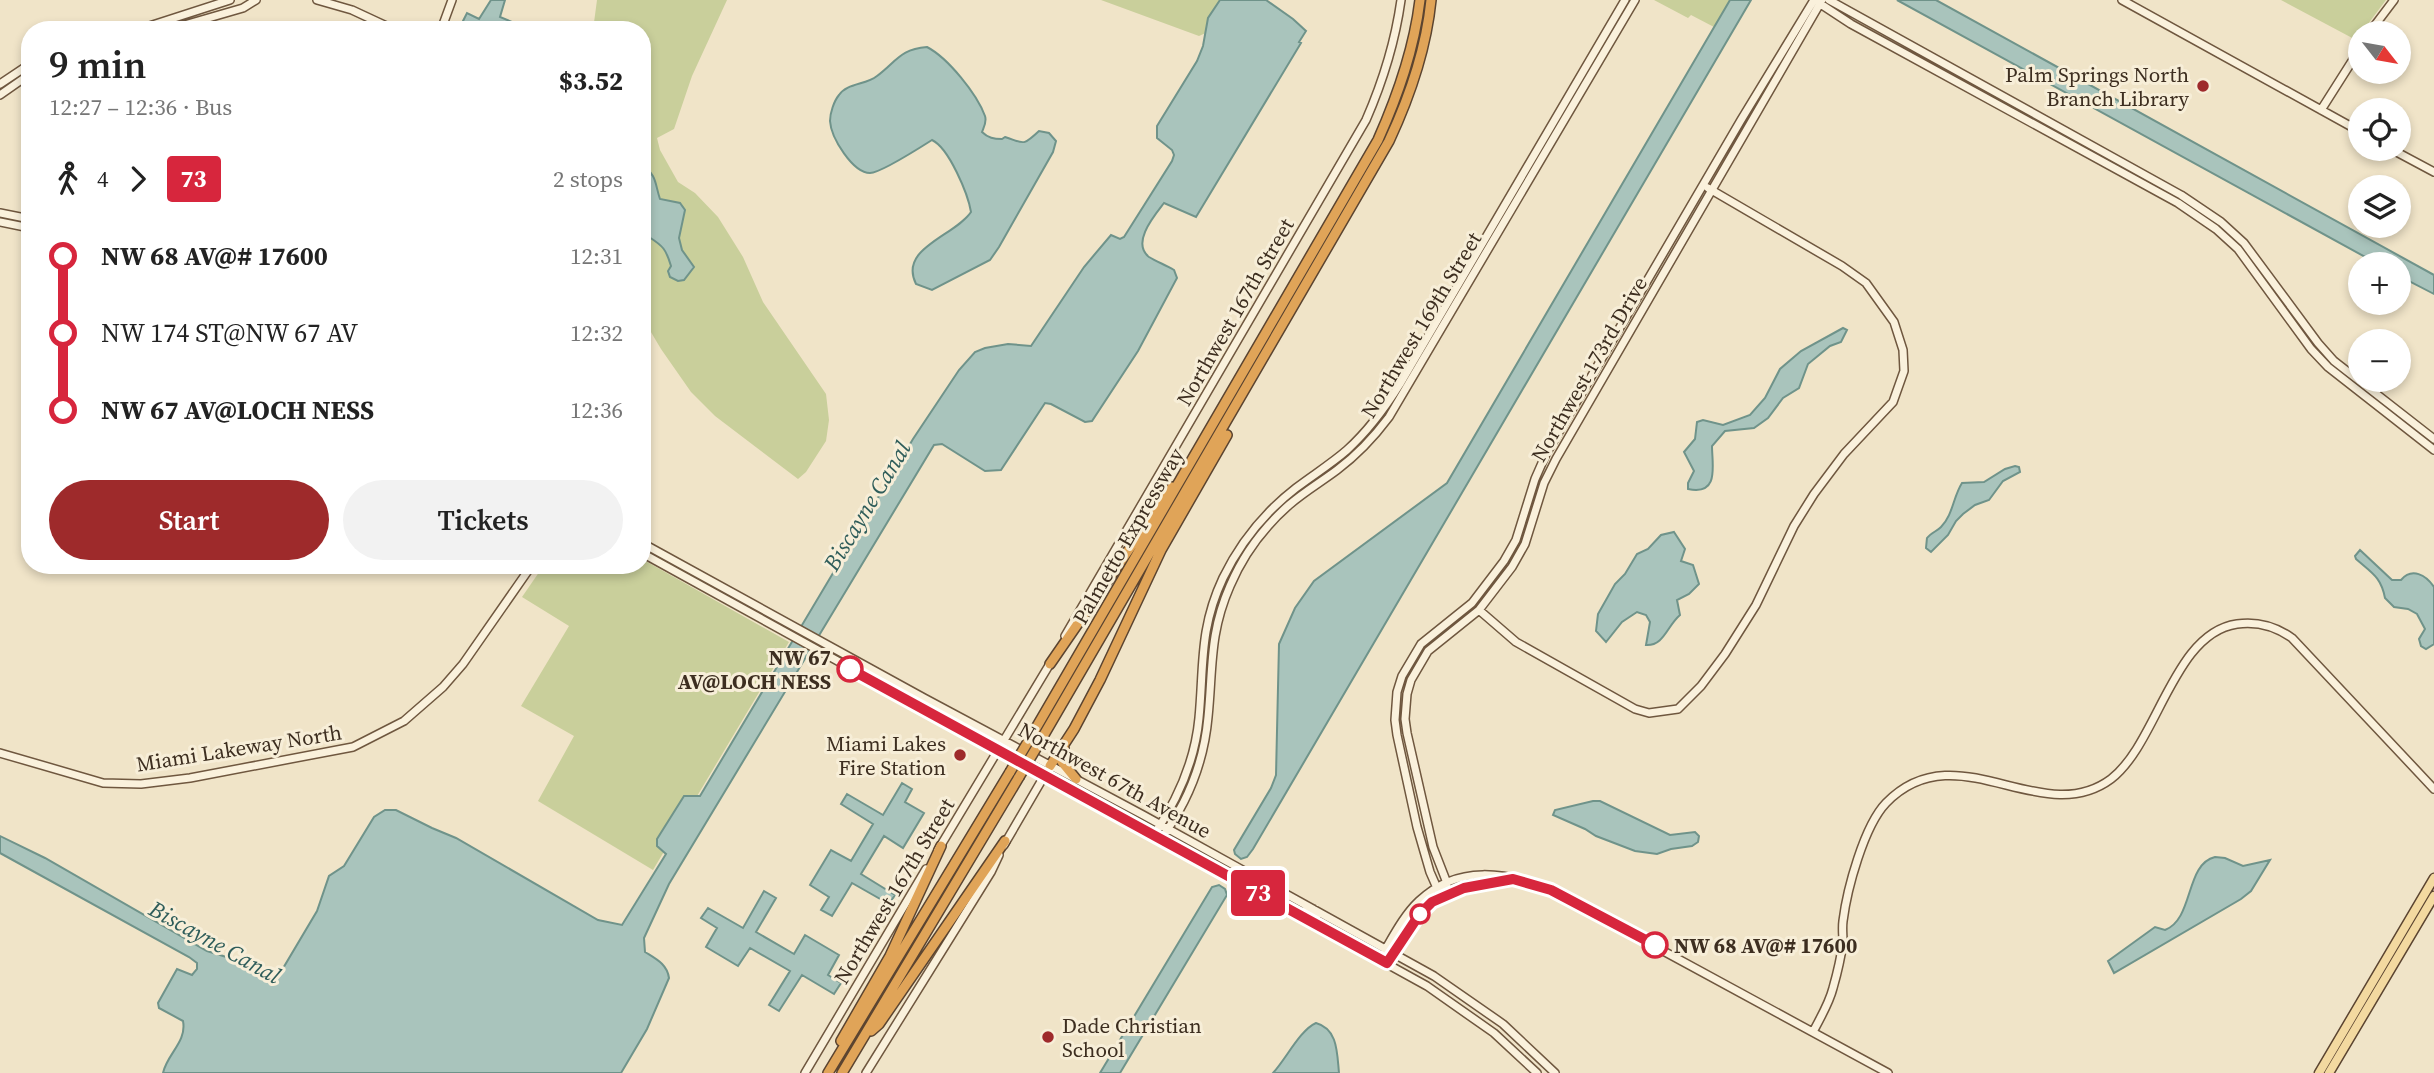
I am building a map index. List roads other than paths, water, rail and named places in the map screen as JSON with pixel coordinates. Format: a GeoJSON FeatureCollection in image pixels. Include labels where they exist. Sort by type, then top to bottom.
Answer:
{"type":"FeatureCollection","features":[{"type":"Feature","properties":{"kind":"highway","name":"Palmetto Expressway"},"geometry":{"type":"LineString","coordinates":[[828,1073],[1029,740],[1378,140],[1404,76],[1420,0]]}},
{"type":"Feature","properties":{"kind":"highway","name":"Palmetto Expressway"},"geometry":{"type":"LineString","coordinates":[[842,1073],[1038,745],[1389,141],[1415,78],[1431,0]]}},
{"type":"Feature","properties":{"kind":"highway"},"geometry":{"type":"LineString","coordinates":[[1050,765],[1067,741],[1105,672],[1161,550],[1243,405],[1259,367]]}},
{"type":"Feature","properties":{"kind":"highway"},"geometry":{"type":"LineString","coordinates":[[1050,664],[1164,496],[1184,473]]}},
{"type":"Feature","properties":{"kind":"highway"},"geometry":{"type":"LineString","coordinates":[[1067,741],[1061,759],[1076,779]]}},
{"type":"Feature","properties":{"kind":"highway"},"geometry":{"type":"LineString","coordinates":[[860,1042],[879,1024],[1006,841]]}},
{"type":"Feature","properties":{"kind":"highway"},"geometry":{"type":"LineString","coordinates":[[823,1073],[890,956],[941,846]]}},
{"type":"Feature","properties":{"kind":"main road"},"geometry":{"type":"LineString","coordinates":[[2319,1073],[2434,878]]}},
{"type":"Feature","properties":{"kind":"main road"},"geometry":{"type":"LineString","coordinates":[[2329,1073],[2434,897]]}},
{"type":"Feature","properties":{"kind":"street"},"geometry":{"type":"LineString","coordinates":[[166,21],[230,0]]}},
{"type":"Feature","properties":{"kind":"street"},"geometry":{"type":"LineString","coordinates":[[200,21],[243,8],[256,0]]}},
{"type":"Feature","properties":{"kind":"street"},"geometry":{"type":"LineString","coordinates":[[317,0],[352,10],[376,21]]}},
{"type":"Feature","properties":{"kind":"street"},"geometry":{"type":"LineString","coordinates":[[444,21],[452,0]]}},
{"type":"Feature","properties":{"kind":"street","name":"Northwest 167th Street"},"geometry":{"type":"LineString","coordinates":[[805,1073],[999,751],[1350,150],[1378,92],[1397,29],[1401,0]]}},
{"type":"Feature","properties":{"kind":"street","name":"Northwest 169th Street"},"geometry":{"type":"LineString","coordinates":[[1165,827],[1197,735],[1201,657],[1205,633],[1216,594],[1230,564],[1248,536],[1270,511],[1295,488],[1348,449],[1382,412],[1625,0]]}},
{"type":"Feature","properties":{"kind":"street","name":"Northwest 169th Street"},"geometry":{"type":"LineString","coordinates":[[1157,838],[1187,796],[1203,749],[1215,634],[1224,600],[1237,571],[1255,541],[1277,517],[1301,494],[1356,454],[1389,417],[1635,0]]}},
{"type":"Feature","properties":{"kind":"street"},"geometry":{"type":"LineString","coordinates":[[1829,0],[2181,195],[2221,222],[2255,255],[2334,361],[2434,439]]}},
{"type":"Feature","properties":{"kind":"street"},"geometry":{"type":"LineString","coordinates":[[2122,0],[2348,125]]}},
{"type":"Feature","properties":{"kind":"street"},"geometry":{"type":"LineString","coordinates":[[2378,21],[2394,0]]}},
{"type":"Feature","properties":{"kind":"street"},"geometry":{"type":"LineString","coordinates":[[1818,1],[1851,23],[2178,202],[2216,229],[2248,260],[2311,349],[2328,367],[2434,450]]}},
{"type":"Feature","properties":{"kind":"street","name":"Northwest 173rd Drive"},"geometry":{"type":"LineString","coordinates":[[1437,888],[1423,850],[1397,735],[1396,692],[1402,676],[1420,644],[1472,603],[1510,550],[1516,540],[1542,463],[1703,185],[1818,1]]}},
{"type":"Feature","properties":{"kind":"street","name":"Northwest 173rd Drive"},"geometry":{"type":"LineString","coordinates":[[1446,894],[1447,883],[1427,825],[1407,733],[1405,706],[1411,680],[1429,651],[1479,610],[1519,556],[1551,467],[1818,1]]}},
{"type":"Feature","properties":{"kind":"street"},"geometry":{"type":"LineString","coordinates":[[2321,110],[2348,67]]}},
{"type":"Feature","properties":{"kind":"street"},"geometry":{"type":"LineString","coordinates":[[0,84],[21,70]]}},
{"type":"Feature","properties":{"kind":"street"},"geometry":{"type":"LineString","coordinates":[[0,95],[21,80]]}},
{"type":"Feature","properties":{"kind":"street"},"geometry":{"type":"LineString","coordinates":[[2079,148],[2095,148]]}},
{"type":"Feature","properties":{"kind":"street"},"geometry":{"type":"LineString","coordinates":[[2411,160],[2434,172]]}},
{"type":"Feature","properties":{"kind":"street"},"geometry":{"type":"LineString","coordinates":[[1479,610],[1516,642],[1635,709],[1649,713],[1678,709],[1701,686],[1740,631],[1756,605],[1794,526],[1814,494],[1844,454],[1893,402],[1904,370],[1900,337],[1879,299],[1853,272],[1703,185]]}},
{"type":"Feature","properties":{"kind":"street"},"geometry":{"type":"LineString","coordinates":[[0,213],[21,217]]}},
{"type":"Feature","properties":{"kind":"street"},"geometry":{"type":"LineString","coordinates":[[0,222],[21,226]]}},
{"type":"Feature","properties":{"kind":"street","name":"Northwest 67th Avenue"},"geometry":{"type":"LineString","coordinates":[[651,548],[1394,953],[1474,1002],[1503,1024],[1555,1073]]}},
{"type":"Feature","properties":{"kind":"street"},"geometry":{"type":"LineString","coordinates":[[1510,550],[1519,556]]}},
{"type":"Feature","properties":{"kind":"street"},"geometry":{"type":"LineString","coordinates":[[659,563],[664,555]]}},
{"type":"Feature","properties":{"kind":"street","name":"Northwest 67th Avenue"},"geometry":{"type":"LineString","coordinates":[[651,558],[961,728],[1044,777],[1387,963],[1494,1033],[1537,1073]]}},
{"type":"Feature","properties":{"kind":"street"},"geometry":{"type":"LineString","coordinates":[[1230,564],[1237,571]]}},
{"type":"Feature","properties":{"kind":"street","name":"Miami Lakeway North"},"geometry":{"type":"LineString","coordinates":[[0,753],[103,783],[141,784],[190,778],[354,747],[404,721],[443,687],[463,664],[526,574]]}},
{"type":"Feature","properties":{"kind":"street"},"geometry":{"type":"LineString","coordinates":[[1813,1032],[1833,989],[1843,941],[1843,919],[1863,842],[1868,828],[1886,803],[1912,785],[1949,774],[2057,795],[2078,794],[2100,786],[2113,777],[2132,754],[2195,648],[2219,629],[2243,623],[2273,627],[2292,638],[2434,789]]}},
{"type":"Feature","properties":{"kind":"street"},"geometry":{"type":"LineString","coordinates":[[1205,633],[1215,634]]}},
{"type":"Feature","properties":{"kind":"street"},"geometry":{"type":"LineString","coordinates":[[827,656],[844,654],[852,670]]}},
{"type":"Feature","properties":{"kind":"street"},"geometry":{"type":"LineString","coordinates":[[866,1073],[991,872],[1050,765]]}},
{"type":"Feature","properties":{"kind":"street"},"geometry":{"type":"LineString","coordinates":[[1378,960],[1418,902],[1437,888],[1447,883],[1500,874],[1551,890],[1888,1073]]}},
{"type":"Feature","properties":{"kind":"street"},"geometry":{"type":"LineString","coordinates":[[1387,963],[1424,909],[1446,894],[1478,884],[1513,879]]}},
{"type":"Feature","properties":{"kind":"street"},"geometry":{"type":"LineString","coordinates":[[1437,888],[1446,894]]}},
{"type":"Feature","properties":{"kind":"street"},"geometry":{"type":"LineString","coordinates":[[1294,913],[1313,909],[1320,927]]}},
{"type":"Feature","properties":{"kind":"water"},"geometry":{"type":"Polygon","coordinates":[[[491,0],[505,0],[500,17],[510,21],[463,21],[467,13],[479,19],[491,0]]]}},
{"type":"Feature","properties":{"kind":"water"},"geometry":{"type":"Polygon","coordinates":[[[1220,0],[1266,0],[1306,31],[1196,217],[1164,203],[1146,230],[1142,244],[1144,251],[1149,257],[1174,270],[1177,278],[1138,351],[1092,421],[1085,422],[1045,403],[1001,470],[985,471],[942,444],[934,445],[669,884],[644,938],[645,952],[663,965],[669,978],[647,1029],[621,1073],[163,1073],[182,1035],[183,1021],[159,1008],[158,1003],[177,969],[192,975],[197,969],[197,963],[0,853],[0,836],[45,858],[207,951],[249,964],[274,976],[279,975],[317,911],[329,876],[344,866],[374,817],[385,810],[396,810],[456,838],[598,920],[622,925],[666,854],[657,846],[657,839],[684,796],[700,796],[913,439],[959,370],[975,352],[985,348],[1008,344],[1031,346],[1084,267],[1111,235],[1120,239],[1124,237],[1172,161],[1172,150],[1157,138],[1157,126],[1197,61],[1208,18],[1220,0]]]}},
{"type":"Feature","properties":{"kind":"water"},"geometry":{"type":"Polygon","coordinates":[[[1730,0],[1751,0],[1253,849],[1247,857],[1241,859],[1234,850],[1276,775],[1279,644],[1295,608],[1314,581],[1447,483],[1730,0]]]}},
{"type":"Feature","properties":{"kind":"water"},"geometry":{"type":"Polygon","coordinates":[[[1897,0],[1936,0],[2348,228],[2348,238],[2367,238],[2392,252],[2356,252],[1897,0]]]}},
{"type":"Feature","properties":{"kind":"water"},"geometry":{"type":"Polygon","coordinates":[[[927,47],[961,77],[976,97],[986,118],[982,132],[984,134],[1023,142],[1039,131],[1049,133],[1056,141],[1053,152],[990,260],[932,290],[916,284],[913,272],[915,261],[921,252],[971,212],[962,183],[945,152],[932,140],[901,159],[870,173],[850,161],[834,136],[830,121],[834,104],[842,91],[873,79],[904,53],[927,47]]]}},
{"type":"Feature","properties":{"kind":"water"},"geometry":{"type":"Polygon","coordinates":[[[651,174],[660,199],[680,203],[685,210],[679,238],[682,250],[694,267],[684,280],[678,281],[670,277],[668,271],[671,266],[661,246],[651,238],[651,174]]]}},
{"type":"Feature","properties":{"kind":"water"},"geometry":{"type":"Polygon","coordinates":[[[2411,262],[2434,275],[2434,294],[2411,282],[2411,262]]]}},
{"type":"Feature","properties":{"kind":"water"},"geometry":{"type":"Polygon","coordinates":[[[1843,328],[1847,330],[1841,342],[1830,346],[1808,364],[1799,388],[1783,398],[1768,418],[1754,428],[1725,431],[1712,446],[1713,470],[1710,483],[1698,490],[1688,489],[1694,471],[1684,452],[1695,439],[1697,422],[1703,420],[1723,425],[1750,415],[1765,398],[1780,369],[1801,351],[1843,328]]]}},
{"type":"Feature","properties":{"kind":"water"},"geometry":{"type":"Polygon","coordinates":[[[2015,466],[2019,467],[2020,472],[2003,481],[1989,500],[1975,505],[1963,514],[1931,552],[1926,548],[1927,538],[1941,527],[1948,517],[1962,483],[1984,482],[2015,466]]]}},
{"type":"Feature","properties":{"kind":"water"},"geometry":{"type":"Polygon","coordinates":[[[1674,532],[1685,549],[1681,561],[1693,565],[1699,584],[1689,594],[1677,600],[1680,615],[1661,639],[1652,644],[1646,645],[1650,622],[1646,615],[1637,612],[1622,622],[1606,642],[1596,631],[1598,614],[1615,584],[1625,574],[1637,554],[1648,549],[1661,535],[1674,532]]]}},
{"type":"Feature","properties":{"kind":"water"},"geometry":{"type":"Polygon","coordinates":[[[2360,550],[2392,580],[2401,580],[2414,573],[2431,583],[2434,587],[2434,644],[2426,649],[2421,646],[2419,639],[2425,629],[2417,614],[2408,609],[2394,607],[2385,598],[2378,580],[2356,559],[2355,556],[2360,550]]]}},
{"type":"Feature","properties":{"kind":"water"},"geometry":{"type":"Polygon","coordinates":[[[902,783],[912,789],[905,802],[924,813],[903,848],[884,836],[861,874],[895,895],[889,904],[852,883],[832,916],[821,910],[829,897],[810,885],[831,850],[851,861],[873,824],[841,804],[847,794],[883,815],[902,783]]]}},
{"type":"Feature","properties":{"kind":"water"},"geometry":{"type":"Polygon","coordinates":[[[1600,801],[1670,835],[1695,832],[1699,836],[1698,842],[1692,846],[1657,854],[1635,851],[1553,815],[1555,810],[1600,801]]]}},
{"type":"Feature","properties":{"kind":"water"},"geometry":{"type":"Polygon","coordinates":[[[2215,857],[2225,858],[2243,866],[2270,860],[2251,891],[2241,899],[2114,973],[2108,961],[2155,927],[2165,930],[2174,924],[2181,915],[2199,870],[2205,862],[2215,857]]]}},
{"type":"Feature","properties":{"kind":"water"},"geometry":{"type":"Polygon","coordinates":[[[1219,885],[1225,889],[1227,895],[1120,1073],[1100,1073],[1212,887],[1219,885]]]}},
{"type":"Feature","properties":{"kind":"water"},"geometry":{"type":"Polygon","coordinates":[[[764,891],[776,898],[756,932],[794,954],[805,935],[839,955],[828,975],[841,983],[834,994],[802,975],[779,1011],[769,1005],[790,971],[750,948],[738,966],[706,947],[717,928],[701,918],[708,908],[743,928],[764,891]]]}},
{"type":"Feature","properties":{"kind":"water"},"geometry":{"type":"Polygon","coordinates":[[[1316,1023],[1332,1036],[1337,1050],[1339,1073],[1273,1073],[1299,1038],[1316,1023]]]}},
{"type":"Feature","properties":{"kind":"place","name":"Palm Springs North Branch Library"},"geometry":{"type":"Point","coordinates":[2203,86]}},
{"type":"Feature","properties":{"kind":"place","name":"NW 67 AV@LOCH NESS"},"geometry":{"type":"Point","coordinates":[850,669]}},
{"type":"Feature","properties":{"kind":"place","name":"Miami Lakes Fire Station"},"geometry":{"type":"Point","coordinates":[960,755]}},
{"type":"Feature","properties":{"kind":"place","name":"NW 68 AV@# 17600"},"geometry":{"type":"Point","coordinates":[1655,945]}},
{"type":"Feature","properties":{"kind":"place","name":"Dade Christian School"},"geometry":{"type":"Point","coordinates":[1048,1037]}},
{"type":"Feature","properties":{"kind":"water label","name":"Biscayne Canal"},"geometry":{"type":"Point","coordinates":[867,506]}},
{"type":"Feature","properties":{"kind":"water label","name":"Biscayne Canal"},"geometry":{"type":"Point","coordinates":[215,942]}}]}
